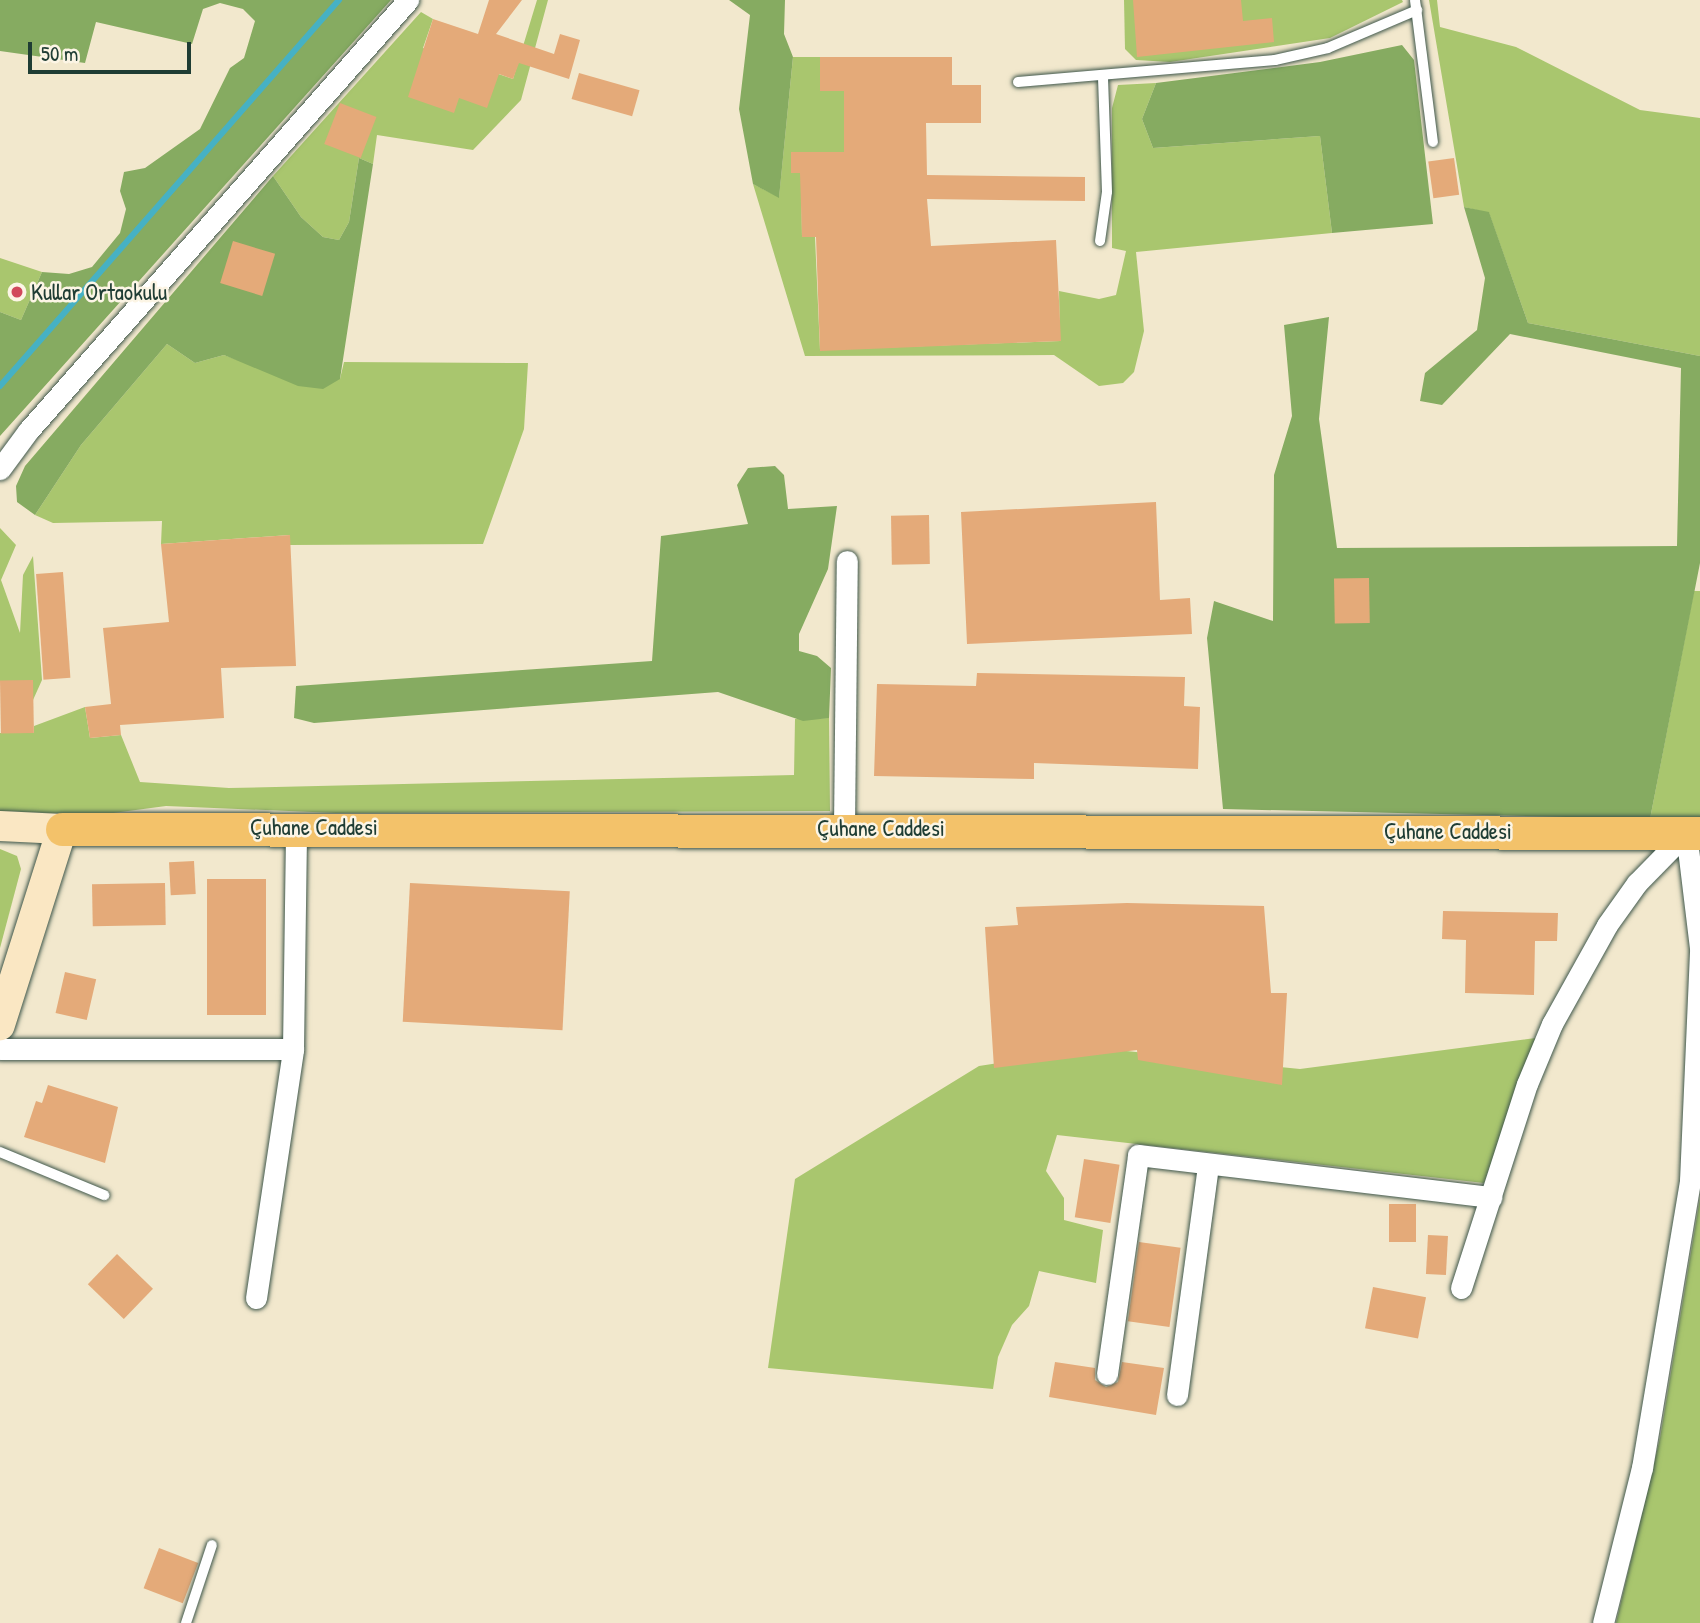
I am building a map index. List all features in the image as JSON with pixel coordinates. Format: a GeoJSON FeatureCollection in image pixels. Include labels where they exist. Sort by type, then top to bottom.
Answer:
{"type":"FeatureCollection","features":[{"type":"Feature","properties":{"kind":"main road"},"geometry":{"type":"LineString","coordinates":[[0,826],[62,829],[0,1026]]}},
{"type":"Feature","properties":{"kind":"main road","name":"Çuhane Caddesi"},"geometry":{"type":"LineString","coordinates":[[62,829],[296,826],[1693,833]]}},
{"type":"Feature","properties":{"kind":"street"},"geometry":{"type":"LineString","coordinates":[[0,469],[55,400],[408,0]]}},
{"type":"Feature","properties":{"kind":"street"},"geometry":{"type":"LineString","coordinates":[[844,828],[848,561]]}},
{"type":"Feature","properties":{"kind":"street"},"geometry":{"type":"LineString","coordinates":[[256,1298],[293,1049],[296,826]]}},
{"type":"Feature","properties":{"kind":"street"},"geometry":{"type":"LineString","coordinates":[[1461,1288],[1527,1084],[1552,1024],[1607,925],[1637,883],[1693,833]]}},
{"type":"Feature","properties":{"kind":"street"},"geometry":{"type":"LineString","coordinates":[[1603,1623],[1642,1468],[1690,1181],[1700,948],[1693,833]]}},
{"type":"Feature","properties":{"kind":"street"},"geometry":{"type":"LineString","coordinates":[[0,1049],[293,1049]]}},
{"type":"Feature","properties":{"kind":"street"},"geometry":{"type":"LineString","coordinates":[[1107,1374],[1138,1155],[1492,1197]]}},
{"type":"Feature","properties":{"kind":"street"},"geometry":{"type":"LineString","coordinates":[[1177,1395],[1208,1165]]}},
{"type":"Feature","properties":{"kind":"lane"},"geometry":{"type":"LineString","coordinates":[[1018,82],[1275,61],[1328,48],[1416,5],[1433,142]]}},
{"type":"Feature","properties":{"kind":"lane"},"geometry":{"type":"LineString","coordinates":[[1100,241],[1107,192],[1103,77]]}},
{"type":"Feature","properties":{"kind":"lane"},"geometry":{"type":"LineString","coordinates":[[0,1152],[104,1195]]}},
{"type":"Feature","properties":{"kind":"lane"},"geometry":{"type":"LineString","coordinates":[[186,1623],[212,1545]]}},
{"type":"Feature","properties":{"kind":"green space"},"geometry":{"type":"Polygon","coordinates":[[[0,0],[391,0],[0,436],[0,312],[21,320],[42,272],[69,274],[92,267],[120,233],[126,209],[120,191],[124,172],[145,168],[200,129],[230,68],[244,58],[255,21],[243,9],[220,3],[203,9],[192,44],[96,22],[85,63],[0,51],[0,0]]]}},
{"type":"Feature","properties":{"kind":"green space"},"geometry":{"type":"Polygon","coordinates":[[[537,0],[548,0],[521,100],[473,150],[377,135],[373,164],[359,158],[349,222],[339,240],[323,237],[301,217],[273,176],[421,12],[433,19],[423,48],[513,79],[537,0]]]}},
{"type":"Feature","properties":{"kind":"green space"},"geometry":{"type":"Polygon","coordinates":[[[729,0],[785,0],[784,34],[793,57],[779,198],[753,184],[739,109],[750,15],[729,0]]]}},
{"type":"Feature","properties":{"kind":"green space"},"geometry":{"type":"Polygon","coordinates":[[[1124,0],[1403,2],[1330,38],[1170,62],[1136,60],[1125,49],[1124,0]]]}},
{"type":"Feature","properties":{"kind":"green space"},"geometry":{"type":"Polygon","coordinates":[[[1429,0],[1437,0],[1440,27],[1516,47],[1640,110],[1700,118],[1700,356],[1528,323],[1489,213],[1464,207],[1429,0]]]}},
{"type":"Feature","properties":{"kind":"green space"},"geometry":{"type":"Polygon","coordinates":[[[1402,45],[1414,60],[1433,224],[1332,233],[1320,136],[1153,148],[1142,119],[1156,83],[1320,62],[1402,45]]]}},
{"type":"Feature","properties":{"kind":"green space"},"geometry":{"type":"Polygon","coordinates":[[[793,57],[820,57],[820,91],[844,91],[844,124],[926,151],[791,153],[791,173],[801,173],[802,237],[815,237],[820,350],[1060,341],[1059,291],[1099,299],[1116,295],[1126,251],[1112,248],[1112,108],[1118,85],[1156,83],[1142,119],[1153,148],[1320,136],[1332,233],[1136,252],[1144,331],[1134,372],[1123,383],[1099,386],[1054,355],[805,356],[753,184],[779,197],[793,57]]]}},
{"type":"Feature","properties":{"kind":"green space"},"geometry":{"type":"Polygon","coordinates":[[[359,158],[373,164],[340,379],[323,389],[298,386],[224,355],[195,363],[167,344],[81,445],[35,515],[17,502],[16,486],[25,466],[273,176],[301,217],[323,237],[339,240],[349,222],[359,158]]]}},
{"type":"Feature","properties":{"kind":"green space"},"geometry":{"type":"Polygon","coordinates":[[[1464,207],[1489,212],[1528,323],[1700,356],[1700,563],[1650,819],[1223,809],[1207,638],[1214,601],[1273,621],[1274,475],[1292,416],[1284,325],[1329,317],[1319,419],[1337,548],[1677,546],[1681,368],[1510,334],[1442,405],[1420,401],[1425,373],[1477,330],[1485,278],[1464,207]]]}},
{"type":"Feature","properties":{"kind":"green space","name":"Kullar Ortaokulu"},"geometry":{"type":"Polygon","coordinates":[[[0,258],[42,272],[21,320],[0,312],[0,258]]]}},
{"type":"Feature","properties":{"kind":"green space"},"geometry":{"type":"Polygon","coordinates":[[[167,344],[195,363],[224,355],[257,367],[340,379],[344,362],[528,363],[524,429],[483,544],[290,545],[290,535],[161,544],[162,521],[53,523],[35,515],[81,445],[167,344]]]}},
{"type":"Feature","properties":{"kind":"green space"},"geometry":{"type":"Polygon","coordinates":[[[775,466],[784,475],[788,509],[837,506],[828,569],[799,634],[799,651],[817,656],[831,668],[829,718],[803,721],[718,692],[314,723],[294,718],[296,686],[652,661],[661,536],[748,524],[737,485],[748,468],[775,466]]]}},
{"type":"Feature","properties":{"kind":"green space"},"geometry":{"type":"Polygon","coordinates":[[[0,528],[16,545],[1,580],[20,633],[23,575],[33,556],[42,680],[33,700],[21,681],[0,682],[0,528]]]}},
{"type":"Feature","properties":{"kind":"green space"},"geometry":{"type":"Polygon","coordinates":[[[1694,591],[1700,591],[1700,820],[1650,819],[1694,591]]]}},
{"type":"Feature","properties":{"kind":"green space"},"geometry":{"type":"Polygon","coordinates":[[[85,707],[90,738],[121,735],[140,782],[229,788],[794,775],[795,719],[829,718],[830,811],[336,813],[166,806],[98,815],[0,811],[0,733],[34,733],[34,726],[85,707]]]}},
{"type":"Feature","properties":{"kind":"green space"},"geometry":{"type":"Polygon","coordinates":[[[0,849],[17,856],[21,869],[0,948],[0,849]]]}},
{"type":"Feature","properties":{"kind":"green space"},"geometry":{"type":"Polygon","coordinates":[[[1536,1038],[1484,1183],[1057,1135],[1046,1171],[1064,1198],[1064,1220],[1103,1230],[1096,1283],[1039,1271],[1029,1306],[1012,1325],[998,1357],[993,1389],[768,1368],[795,1179],[979,1066],[1097,1048],[1300,1069],[1536,1038]]]}},
{"type":"Feature","properties":{"kind":"green space"},"geometry":{"type":"Polygon","coordinates":[[[1700,1198],[1700,1623],[1616,1623],[1660,1438],[1700,1198]]]}},
{"type":"Feature","properties":{"kind":"building"},"geometry":{"type":"Polygon","coordinates":[[[489,0],[522,0],[496,34],[554,54],[560,34],[580,40],[569,79],[519,63],[513,79],[499,74],[487,108],[459,98],[454,113],[408,97],[433,19],[478,34],[489,0]]]}},
{"type":"Feature","properties":{"kind":"building"},"geometry":{"type":"Polygon","coordinates":[[[1133,0],[1241,0],[1243,21],[1272,18],[1274,42],[1137,57],[1133,0]]]}},
{"type":"Feature","properties":{"kind":"building"},"geometry":{"type":"Polygon","coordinates":[[[820,57],[952,57],[952,85],[981,85],[981,123],[926,123],[927,175],[1085,177],[1085,201],[927,199],[931,246],[1056,240],[1061,341],[820,351],[816,237],[802,237],[800,173],[791,173],[791,152],[844,152],[844,91],[820,91],[820,57]]]}},
{"type":"Feature","properties":{"kind":"building"},"geometry":{"type":"Polygon","coordinates":[[[579,73],[640,90],[632,116],[572,99],[579,73]]]}},
{"type":"Feature","properties":{"kind":"building"},"geometry":{"type":"Polygon","coordinates":[[[340,103],[376,117],[361,158],[324,144],[340,103]]]}},
{"type":"Feature","properties":{"kind":"building"},"geometry":{"type":"Polygon","coordinates":[[[1454,158],[1459,195],[1433,198],[1428,162],[1454,158]]]}},
{"type":"Feature","properties":{"kind":"building"},"geometry":{"type":"Polygon","coordinates":[[[233,241],[275,254],[262,296],[220,283],[233,241]]]}},
{"type":"Feature","properties":{"kind":"building"},"geometry":{"type":"Polygon","coordinates":[[[1156,502],[1160,600],[1190,598],[1192,634],[967,644],[961,512],[1156,502]]]}},
{"type":"Feature","properties":{"kind":"building"},"geometry":{"type":"Polygon","coordinates":[[[929,515],[930,564],[892,565],[891,516],[929,515]]]}},
{"type":"Feature","properties":{"kind":"building"},"geometry":{"type":"Polygon","coordinates":[[[290,535],[296,666],[221,668],[224,718],[120,725],[121,735],[90,738],[85,707],[111,704],[103,628],[169,622],[161,544],[290,535]]]}},
{"type":"Feature","properties":{"kind":"building"},"geometry":{"type":"Polygon","coordinates":[[[63,572],[70,678],[43,680],[36,574],[63,572]]]}},
{"type":"Feature","properties":{"kind":"building"},"geometry":{"type":"Polygon","coordinates":[[[1369,578],[1370,623],[1335,624],[1334,579],[1369,578]]]}},
{"type":"Feature","properties":{"kind":"building"},"geometry":{"type":"Polygon","coordinates":[[[977,673],[1185,677],[1184,706],[1200,707],[1198,769],[1034,763],[1034,779],[874,776],[877,684],[976,686],[977,673]]]}},
{"type":"Feature","properties":{"kind":"building"},"geometry":{"type":"Polygon","coordinates":[[[33,680],[34,733],[1,734],[0,681],[33,680]]]}},
{"type":"Feature","properties":{"kind":"building"},"geometry":{"type":"Polygon","coordinates":[[[194,861],[196,894],[171,895],[169,862],[194,861]]]}},
{"type":"Feature","properties":{"kind":"building"},"geometry":{"type":"Polygon","coordinates":[[[207,879],[266,879],[266,1015],[207,1015],[207,879]]]}},
{"type":"Feature","properties":{"kind":"building"},"geometry":{"type":"Polygon","coordinates":[[[165,883],[166,925],[93,926],[92,884],[165,883]]]}},
{"type":"Feature","properties":{"kind":"building"},"geometry":{"type":"Polygon","coordinates":[[[410,883],[570,891],[563,1030],[403,1022],[410,883]]]}},
{"type":"Feature","properties":{"kind":"building"},"geometry":{"type":"Polygon","coordinates":[[[1127,903],[1264,906],[1271,993],[1287,993],[1282,1085],[1138,1060],[1137,1050],[994,1068],[985,927],[1018,925],[1016,907],[1127,903]]]}},
{"type":"Feature","properties":{"kind":"building"},"geometry":{"type":"Polygon","coordinates":[[[1443,911],[1558,913],[1557,941],[1535,941],[1534,995],[1465,993],[1466,940],[1442,939],[1443,911]]]}},
{"type":"Feature","properties":{"kind":"building"},"geometry":{"type":"Polygon","coordinates":[[[65,972],[96,979],[87,1020],[56,1013],[65,972]]]}},
{"type":"Feature","properties":{"kind":"building"},"geometry":{"type":"Polygon","coordinates":[[[48,1085],[118,1107],[105,1163],[24,1137],[36,1101],[42,1103],[48,1085]]]}},
{"type":"Feature","properties":{"kind":"building"},"geometry":{"type":"Polygon","coordinates":[[[1084,1159],[1120,1165],[1110,1223],[1075,1217],[1084,1159]]]}},
{"type":"Feature","properties":{"kind":"building"},"geometry":{"type":"Polygon","coordinates":[[[1389,1204],[1416,1204],[1416,1242],[1389,1242],[1389,1204]]]}},
{"type":"Feature","properties":{"kind":"building"},"geometry":{"type":"Polygon","coordinates":[[[1428,1235],[1448,1236],[1446,1275],[1426,1274],[1428,1235]]]}},
{"type":"Feature","properties":{"kind":"building"},"geometry":{"type":"Polygon","coordinates":[[[1139,1242],[1181,1248],[1169,1327],[1128,1321],[1139,1242]]]}},
{"type":"Feature","properties":{"kind":"building"},"geometry":{"type":"Polygon","coordinates":[[[117,1254],[153,1289],[124,1319],[88,1284],[117,1254]]]}},
{"type":"Feature","properties":{"kind":"building"},"geometry":{"type":"Polygon","coordinates":[[[1373,1287],[1426,1297],[1418,1339],[1365,1328],[1373,1287]]]}},
{"type":"Feature","properties":{"kind":"building"},"geometry":{"type":"Polygon","coordinates":[[[1055,1362],[1095,1368],[1095,1380],[1106,1387],[1118,1382],[1122,1362],[1164,1368],[1156,1415],[1049,1397],[1055,1362]]]}},
{"type":"Feature","properties":{"kind":"building"},"geometry":{"type":"Polygon","coordinates":[[[159,1548],[198,1563],[183,1603],[144,1588],[159,1548]]]}},
{"type":"Feature","properties":{"kind":"waterway"},"geometry":{"type":"LineString","coordinates":[[0,386],[339,0]]}},
{"type":"Feature","properties":{"kind":"place","name":"Kullar Ortaokulu"},"geometry":{"type":"Point","coordinates":[17,292]}}]}
